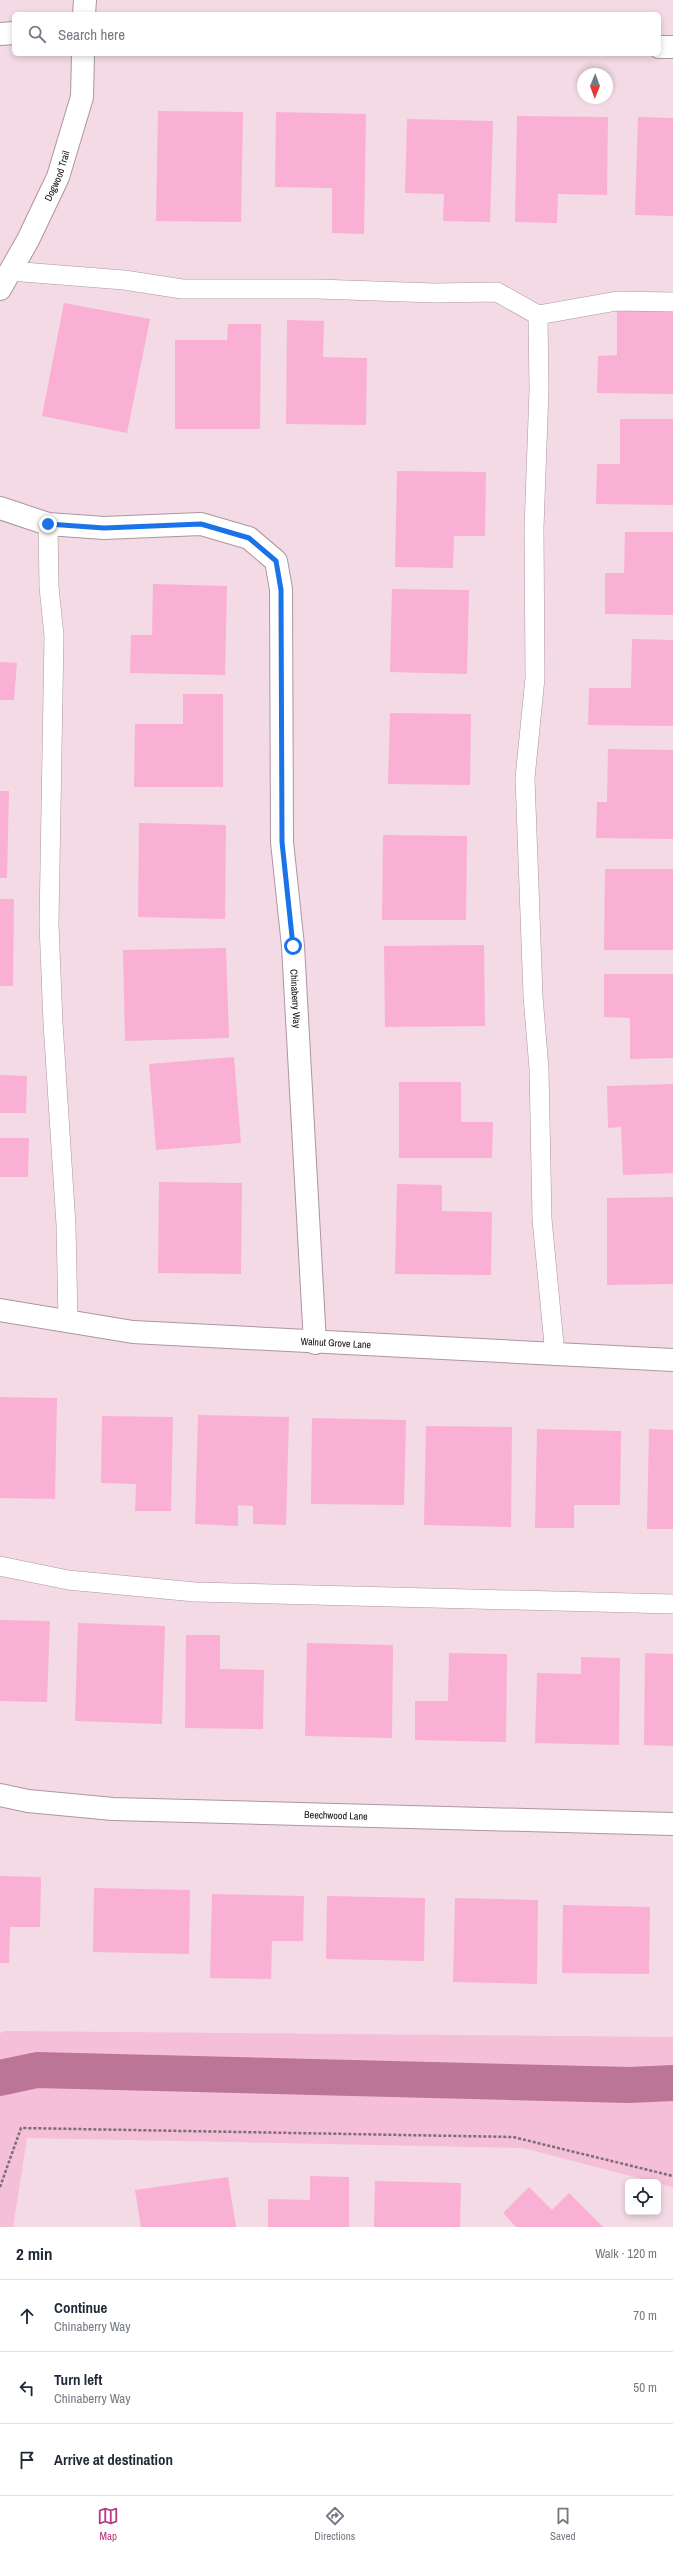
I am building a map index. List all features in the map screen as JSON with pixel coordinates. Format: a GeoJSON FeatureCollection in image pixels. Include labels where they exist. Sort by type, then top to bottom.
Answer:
{"type":"FeatureCollection","features":[{"type":"Feature","properties":{"kind":"street"},"geometry":{"type":"LineString","coordinates":[[84,12],[85,0]]}},
{"type":"Feature","properties":{"kind":"street"},"geometry":{"type":"LineString","coordinates":[[0,34],[12,33]]}},
{"type":"Feature","properties":{"kind":"street"},"geometry":{"type":"LineString","coordinates":[[661,47],[673,47]]}},
{"type":"Feature","properties":{"kind":"street","name":"Dogwood Trail"},"geometry":{"type":"LineString","coordinates":[[5,280],[58,177],[82,97],[83,56]]}},
{"type":"Feature","properties":{"kind":"street","name":"Chinaberry Way"},"geometry":{"type":"LineString","coordinates":[[0,508],[48,524],[104,528],[201,524],[249,538],[276,561],[281,590],[282,842],[293,946],[315,1343]]}},
{"type":"Feature","properties":{"kind":"street","name":"Walnut Grove Lane"},"geometry":{"type":"LineString","coordinates":[[0,1310],[133,1332],[315,1343],[673,1360]]}},
{"type":"Feature","properties":{"kind":"street","name":"Beechwood Lane"},"geometry":{"type":"LineString","coordinates":[[0,1795],[28,1801],[113,1809],[673,1824]]}},
{"type":"Feature","properties":{"kind":"lane"},"geometry":{"type":"LineString","coordinates":[[5,280],[124,280],[182,289],[317,289],[434,293],[497,292],[538,315],[617,301],[673,302]]}},
{"type":"Feature","properties":{"kind":"lane"},"geometry":{"type":"LineString","coordinates":[[538,315],[539,390],[534,528],[535,678],[525,778],[534,996],[540,1069],[542,1219],[555,1355]]}},
{"type":"Feature","properties":{"kind":"lane"},"geometry":{"type":"LineString","coordinates":[[48,524],[49,587],[54,636],[49,924],[52,1023],[66,1225],[68,1321]]}},
{"type":"Feature","properties":{"kind":"lane"},"geometry":{"type":"LineString","coordinates":[[0,1566],[68,1580],[195,1592],[673,1604]]}},
{"type":"Feature","properties":{"kind":"path"},"geometry":{"type":"LineString","coordinates":[[0,2187],[21,2128],[513,2137],[673,2176]]}},
{"type":"Feature","properties":{"kind":"shaded area"},"geometry":{"type":"Polygon","coordinates":[[[6,2031],[673,2037],[673,2187],[661,2184],[661,2179],[642,2179],[523,2148],[27,2138],[13,2227],[0,2227],[0,2033],[6,2031]]]}},
{"type":"Feature","properties":{"kind":"building"},"geometry":{"type":"Polygon","coordinates":[[[158,111],[243,112],[241,222],[156,221],[158,111]]]}},
{"type":"Feature","properties":{"kind":"building"},"geometry":{"type":"Polygon","coordinates":[[[276,112],[366,114],[364,234],[332,233],[332,188],[275,187],[276,112]]]}},
{"type":"Feature","properties":{"kind":"building"},"geometry":{"type":"Polygon","coordinates":[[[517,116],[608,117],[607,195],[558,194],[557,223],[515,222],[517,116]]]}},
{"type":"Feature","properties":{"kind":"building"},"geometry":{"type":"Polygon","coordinates":[[[638,117],[673,118],[673,216],[635,215],[638,117]]]}},
{"type":"Feature","properties":{"kind":"building"},"geometry":{"type":"Polygon","coordinates":[[[407,119],[493,121],[490,222],[443,221],[444,194],[405,193],[407,119]]]}},
{"type":"Feature","properties":{"kind":"building"},"geometry":{"type":"Polygon","coordinates":[[[64,303],[150,319],[127,433],[42,416],[64,303]]]}},
{"type":"Feature","properties":{"kind":"building"},"geometry":{"type":"Polygon","coordinates":[[[617,306],[673,307],[673,394],[597,393],[598,356],[617,355],[617,306]]]}},
{"type":"Feature","properties":{"kind":"building"},"geometry":{"type":"Polygon","coordinates":[[[287,320],[324,321],[323,357],[367,358],[366,425],[286,424],[287,320]]]}},
{"type":"Feature","properties":{"kind":"building"},"geometry":{"type":"Polygon","coordinates":[[[228,324],[261,324],[260,429],[175,429],[175,340],[227,340],[228,324]]]}},
{"type":"Feature","properties":{"kind":"building"},"geometry":{"type":"Polygon","coordinates":[[[620,419],[673,419],[673,505],[596,504],[597,464],[620,464],[620,419]]]}},
{"type":"Feature","properties":{"kind":"building"},"geometry":{"type":"Polygon","coordinates":[[[397,471],[486,472],[485,536],[454,536],[453,568],[395,567],[397,471]]]}},
{"type":"Feature","properties":{"kind":"building"},"geometry":{"type":"Polygon","coordinates":[[[625,532],[673,532],[673,615],[605,614],[605,573],[624,573],[625,532]]]}},
{"type":"Feature","properties":{"kind":"building"},"geometry":{"type":"Polygon","coordinates":[[[153,584],[227,586],[225,675],[130,673],[131,635],[152,635],[153,584]]]}},
{"type":"Feature","properties":{"kind":"building"},"geometry":{"type":"Polygon","coordinates":[[[392,589],[469,590],[467,674],[390,672],[392,589]]]}},
{"type":"Feature","properties":{"kind":"building"},"geometry":{"type":"Polygon","coordinates":[[[632,639],[673,640],[673,726],[588,725],[589,688],[631,688],[632,639]]]}},
{"type":"Feature","properties":{"kind":"building"},"geometry":{"type":"Polygon","coordinates":[[[0,662],[17,663],[14,700],[0,700],[0,662]]]}},
{"type":"Feature","properties":{"kind":"building"},"geometry":{"type":"Polygon","coordinates":[[[183,694],[223,694],[223,787],[134,787],[135,724],[183,724],[183,694]]]}},
{"type":"Feature","properties":{"kind":"building"},"geometry":{"type":"Polygon","coordinates":[[[390,713],[471,714],[470,785],[388,784],[390,713]]]}},
{"type":"Feature","properties":{"kind":"building"},"geometry":{"type":"Polygon","coordinates":[[[608,749],[673,750],[673,839],[596,838],[597,802],[607,802],[608,749]]]}},
{"type":"Feature","properties":{"kind":"building"},"geometry":{"type":"Polygon","coordinates":[[[0,791],[9,791],[7,878],[0,878],[0,791]]]}},
{"type":"Feature","properties":{"kind":"building"},"geometry":{"type":"Polygon","coordinates":[[[139,823],[226,825],[225,919],[138,917],[139,823]]]}},
{"type":"Feature","properties":{"kind":"building"},"geometry":{"type":"Polygon","coordinates":[[[383,835],[467,836],[466,920],[382,920],[383,835]]]}},
{"type":"Feature","properties":{"kind":"building"},"geometry":{"type":"Polygon","coordinates":[[[605,869],[673,869],[673,950],[604,950],[605,869]]]}},
{"type":"Feature","properties":{"kind":"building"},"geometry":{"type":"Polygon","coordinates":[[[0,899],[14,899],[13,986],[0,986],[0,899]]]}},
{"type":"Feature","properties":{"kind":"building"},"geometry":{"type":"Polygon","coordinates":[[[484,945],[485,1026],[385,1027],[384,946],[484,945]]]}},
{"type":"Feature","properties":{"kind":"building"},"geometry":{"type":"Polygon","coordinates":[[[226,948],[229,1038],[125,1041],[123,950],[226,948]]]}},
{"type":"Feature","properties":{"kind":"building"},"geometry":{"type":"Polygon","coordinates":[[[604,974],[673,974],[673,1058],[630,1059],[630,1018],[604,1017],[604,974]]]}},
{"type":"Feature","properties":{"kind":"building"},"geometry":{"type":"Polygon","coordinates":[[[234,1057],[241,1143],[156,1150],[149,1064],[234,1057]]]}},
{"type":"Feature","properties":{"kind":"building"},"geometry":{"type":"Polygon","coordinates":[[[0,1075],[27,1076],[26,1113],[0,1113],[0,1075]]]}},
{"type":"Feature","properties":{"kind":"building"},"geometry":{"type":"Polygon","coordinates":[[[399,1082],[461,1082],[461,1122],[493,1122],[492,1158],[399,1158],[399,1082]]]}},
{"type":"Feature","properties":{"kind":"building"},"geometry":{"type":"Polygon","coordinates":[[[673,1084],[673,1173],[623,1175],[621,1127],[608,1128],[607,1086],[673,1084]]]}},
{"type":"Feature","properties":{"kind":"building"},"geometry":{"type":"Polygon","coordinates":[[[0,1138],[29,1138],[28,1177],[0,1177],[0,1138]]]}},
{"type":"Feature","properties":{"kind":"building"},"geometry":{"type":"Polygon","coordinates":[[[159,1182],[242,1183],[241,1274],[158,1273],[159,1182]]]}},
{"type":"Feature","properties":{"kind":"building"},"geometry":{"type":"Polygon","coordinates":[[[397,1184],[442,1185],[442,1211],[492,1212],[491,1275],[395,1274],[397,1184]]]}},
{"type":"Feature","properties":{"kind":"building"},"geometry":{"type":"Polygon","coordinates":[[[673,1197],[673,1284],[607,1285],[607,1198],[673,1197]]]}},
{"type":"Feature","properties":{"kind":"building"},"geometry":{"type":"Polygon","coordinates":[[[0,1397],[57,1398],[55,1499],[0,1498],[0,1397]]]}},
{"type":"Feature","properties":{"kind":"building"},"geometry":{"type":"Polygon","coordinates":[[[198,1415],[289,1417],[286,1525],[253,1524],[253,1506],[238,1505],[238,1526],[195,1524],[198,1415]]]}},
{"type":"Feature","properties":{"kind":"building"},"geometry":{"type":"Polygon","coordinates":[[[102,1416],[173,1417],[171,1511],[135,1511],[136,1484],[101,1483],[102,1416]]]}},
{"type":"Feature","properties":{"kind":"building"},"geometry":{"type":"Polygon","coordinates":[[[312,1418],[406,1420],[404,1505],[311,1504],[312,1418]]]}},
{"type":"Feature","properties":{"kind":"building"},"geometry":{"type":"Polygon","coordinates":[[[426,1426],[512,1427],[511,1527],[424,1525],[426,1426]]]}},
{"type":"Feature","properties":{"kind":"building"},"geometry":{"type":"Polygon","coordinates":[[[537,1429],[621,1431],[620,1505],[574,1505],[574,1528],[535,1528],[537,1429]]]}},
{"type":"Feature","properties":{"kind":"building"},"geometry":{"type":"Polygon","coordinates":[[[649,1429],[673,1430],[673,1529],[647,1529],[649,1429]]]}},
{"type":"Feature","properties":{"kind":"building"},"geometry":{"type":"Polygon","coordinates":[[[0,1620],[50,1621],[47,1702],[0,1701],[0,1620]]]}},
{"type":"Feature","properties":{"kind":"building"},"geometry":{"type":"Polygon","coordinates":[[[78,1623],[165,1626],[162,1724],[75,1721],[78,1623]]]}},
{"type":"Feature","properties":{"kind":"building"},"geometry":{"type":"Polygon","coordinates":[[[186,1635],[220,1635],[220,1669],[264,1670],[263,1729],[185,1728],[186,1635]]]}},
{"type":"Feature","properties":{"kind":"building"},"geometry":{"type":"Polygon","coordinates":[[[307,1643],[393,1645],[392,1738],[305,1736],[307,1643]]]}},
{"type":"Feature","properties":{"kind":"building"},"geometry":{"type":"Polygon","coordinates":[[[449,1653],[507,1654],[506,1742],[415,1740],[415,1701],[448,1701],[449,1653]]]}},
{"type":"Feature","properties":{"kind":"building"},"geometry":{"type":"Polygon","coordinates":[[[645,1653],[673,1654],[673,1746],[644,1745],[645,1653]]]}},
{"type":"Feature","properties":{"kind":"building"},"geometry":{"type":"Polygon","coordinates":[[[581,1657],[620,1658],[619,1745],[535,1743],[537,1673],[581,1674],[581,1657]]]}},
{"type":"Feature","properties":{"kind":"building"},"geometry":{"type":"Polygon","coordinates":[[[0,1876],[41,1877],[40,1927],[10,1927],[9,1963],[0,1963],[0,1876]]]}},
{"type":"Feature","properties":{"kind":"building"},"geometry":{"type":"Polygon","coordinates":[[[94,1888],[190,1890],[189,1954],[93,1952],[94,1888]]]}},
{"type":"Feature","properties":{"kind":"building"},"geometry":{"type":"Polygon","coordinates":[[[212,1894],[304,1896],[303,1941],[272,1941],[271,1979],[210,1978],[212,1894]]]}},
{"type":"Feature","properties":{"kind":"building"},"geometry":{"type":"Polygon","coordinates":[[[327,1896],[425,1898],[424,1961],[326,1959],[327,1896]]]}},
{"type":"Feature","properties":{"kind":"building"},"geometry":{"type":"Polygon","coordinates":[[[455,1898],[538,1900],[537,1984],[453,1982],[455,1898]]]}},
{"type":"Feature","properties":{"kind":"building"},"geometry":{"type":"Polygon","coordinates":[[[563,1905],[650,1907],[649,1974],[562,1973],[563,1905]]]}},
{"type":"Feature","properties":{"kind":"building"},"geometry":{"type":"Polygon","coordinates":[[[310,2176],[349,2177],[349,2227],[268,2227],[268,2199],[310,2200],[310,2176]]]}},
{"type":"Feature","properties":{"kind":"building"},"geometry":{"type":"Polygon","coordinates":[[[228,2177],[236,2227],[141,2227],[135,2190],[228,2177]]]}},
{"type":"Feature","properties":{"kind":"building"},"geometry":{"type":"Polygon","coordinates":[[[375,2181],[461,2183],[460,2227],[374,2227],[375,2181]]]}},
{"type":"Feature","properties":{"kind":"building"},"geometry":{"type":"Polygon","coordinates":[[[529,2187],[552,2210],[569,2193],[603,2227],[516,2227],[503,2213],[529,2187]]]}},
{"type":"Feature","properties":{"kind":"waterway"},"geometry":{"type":"LineString","coordinates":[[0,2078],[37,2070],[629,2085],[673,2083]]}},
{"type":"Feature","properties":{"kind":"route"},"geometry":{"type":"LineString","coordinates":[[48,524],[104,528],[201,524],[216,530],[249,538],[276,561],[281,590],[282,842],[293,946]]}}]}
